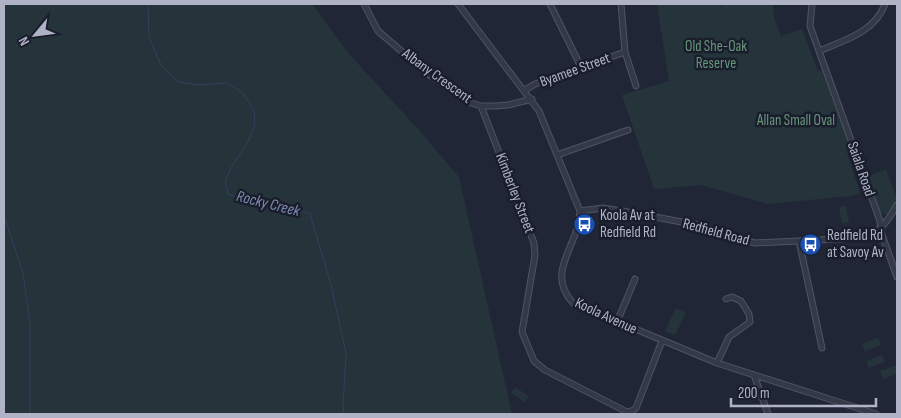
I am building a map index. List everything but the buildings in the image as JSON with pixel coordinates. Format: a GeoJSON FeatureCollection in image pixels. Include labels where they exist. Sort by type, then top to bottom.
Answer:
{"type":"FeatureCollection","features":[{"type":"Feature","properties":{"kind":"street","name":"Albany Crescent"},"geometry":{"type":"LineString","coordinates":[[364,4],[378,30],[385,37],[428,74],[464,98],[481,106],[508,105],[532,99]]}},
{"type":"Feature","properties":{"kind":"street"},"geometry":{"type":"LineString","coordinates":[[458,4],[540,111],[580,211]]}},
{"type":"Feature","properties":{"kind":"street"},"geometry":{"type":"LineString","coordinates":[[550,4],[581,67]]}},
{"type":"Feature","properties":{"kind":"street"},"geometry":{"type":"LineString","coordinates":[[621,4],[625,52],[636,86]]}},
{"type":"Feature","properties":{"kind":"street","name":"Saiala Road"},"geometry":{"type":"LineString","coordinates":[[812,4],[810,26],[897,277]]}},
{"type":"Feature","properties":{"kind":"street"},"geometry":{"type":"LineString","coordinates":[[820,51],[855,36],[871,26],[885,4]]}},
{"type":"Feature","properties":{"kind":"street","name":"Byamee Street"},"geometry":{"type":"LineString","coordinates":[[525,90],[581,67],[625,52]]}},
{"type":"Feature","properties":{"kind":"street","name":"Kimberley Street"},"geometry":{"type":"LineString","coordinates":[[481,106],[534,243],[535,255],[522,332],[534,361],[545,370],[627,412],[636,408],[662,341]]}},
{"type":"Feature","properties":{"kind":"street"},"geometry":{"type":"LineString","coordinates":[[557,155],[628,130]]}},
{"type":"Feature","properties":{"kind":"street"},"geometry":{"type":"LineString","coordinates":[[881,228],[897,205]]}},
{"type":"Feature","properties":{"kind":"street","name":"Redfield Road"},"geometry":{"type":"LineString","coordinates":[[580,211],[603,208],[634,213],[703,226],[755,243],[859,238],[876,233],[881,228]]}},
{"type":"Feature","properties":{"kind":"street","name":"Koola Avenue"},"geometry":{"type":"LineString","coordinates":[[580,211],[580,220],[561,277],[564,292],[573,303],[717,363],[876,414]]}},
{"type":"Feature","properties":{"kind":"street"},"geometry":{"type":"LineString","coordinates":[[798,241],[822,348]]}},
{"type":"Feature","properties":{"kind":"street"},"geometry":{"type":"LineString","coordinates":[[617,322],[635,279]]}},
{"type":"Feature","properties":{"kind":"street"},"geometry":{"type":"LineString","coordinates":[[717,363],[729,337],[750,322],[749,314],[741,301],[732,298],[726,299]]}},
{"type":"Feature","properties":{"kind":"street"},"geometry":{"type":"LineString","coordinates":[[754,375],[768,414]]}},
{"type":"Feature","properties":{"kind":"green space"},"geometry":{"type":"Polygon","coordinates":[[[4,4],[312,4],[349,54],[419,130],[459,177],[512,414],[4,414],[4,4]]]}},
{"type":"Feature","properties":{"kind":"green space"},"geometry":{"type":"Polygon","coordinates":[[[657,4],[773,4],[774,18],[781,36],[802,29],[818,71],[822,70],[851,150],[847,152],[860,193],[850,196],[768,204],[701,185],[654,189],[622,95],[669,81],[657,4]]]}},
{"type":"Feature","properties":{"kind":"green space"},"geometry":{"type":"Polygon","coordinates":[[[886,169],[897,199],[886,215],[879,212],[867,177],[886,169]]]}},
{"type":"Feature","properties":{"kind":"green space"},"geometry":{"type":"Polygon","coordinates":[[[846,206],[849,222],[842,224],[839,207],[846,206]]]}},
{"type":"Feature","properties":{"kind":"green space"},"geometry":{"type":"Polygon","coordinates":[[[676,308],[686,313],[675,335],[665,331],[676,308]]]}},
{"type":"Feature","properties":{"kind":"green space"},"geometry":{"type":"Polygon","coordinates":[[[878,338],[881,345],[865,351],[862,344],[878,338]]]}},
{"type":"Feature","properties":{"kind":"green space"},"geometry":{"type":"Polygon","coordinates":[[[882,355],[885,362],[869,368],[866,361],[882,355]]]}},
{"type":"Feature","properties":{"kind":"green space"},"geometry":{"type":"Polygon","coordinates":[[[897,365],[897,374],[883,379],[880,371],[897,365]]]}},
{"type":"Feature","properties":{"kind":"green space"},"geometry":{"type":"Polygon","coordinates":[[[515,387],[529,396],[525,402],[511,393],[515,387]]]}},
{"type":"Feature","properties":{"kind":"waterway","name":"Rocky Creek"},"geometry":{"type":"LineString","coordinates":[[148,4],[149,37],[161,65],[178,82],[199,85],[226,83],[242,92],[254,110],[255,124],[249,140],[225,181],[228,194],[245,200],[278,204],[310,214],[331,285],[346,353],[344,414]]}},
{"type":"Feature","properties":{"kind":"waterway"},"geometry":{"type":"LineString","coordinates":[[725,9],[727,4]]}},
{"type":"Feature","properties":{"kind":"waterway"},"geometry":{"type":"LineString","coordinates":[[4,216],[23,273],[30,324],[30,414]]}},
{"type":"Feature","properties":{"kind":"place","name":"Koola Av at Redfield Rd"},"geometry":{"type":"Point","coordinates":[584,224]}},
{"type":"Feature","properties":{"kind":"place","name":"Redfield Rd at Savoy Av"},"geometry":{"type":"Point","coordinates":[811,244]}},
{"type":"Feature","properties":{"kind":"park label","name":"Old She-Oak Reserve"},"geometry":{"type":"Point","coordinates":[716,54]}},
{"type":"Feature","properties":{"kind":"park label","name":"Allan Small Oval"},"geometry":{"type":"Point","coordinates":[796,120]}}]}
